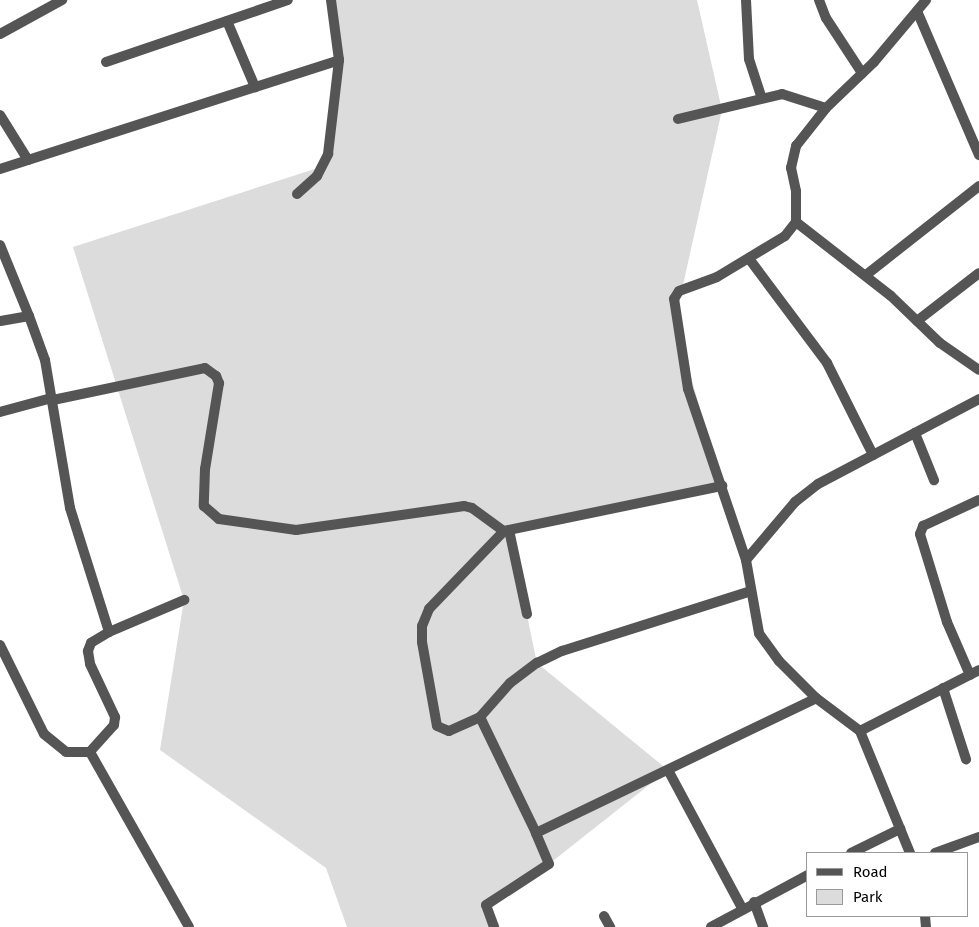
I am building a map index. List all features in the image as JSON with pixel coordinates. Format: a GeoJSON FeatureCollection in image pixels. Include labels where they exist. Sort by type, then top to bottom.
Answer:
{"type":"FeatureCollection","features":[{"type":"Feature","properties":{"kind":"street"},"geometry":{"type":"LineString","coordinates":[[0,34],[62,0]]}},
{"type":"Feature","properties":{"kind":"street"},"geometry":{"type":"LineString","coordinates":[[106,62],[288,0]]}},
{"type":"Feature","properties":{"kind":"street"},"geometry":{"type":"LineString","coordinates":[[296,194],[317,176],[328,154],[340,60],[331,0]]}},
{"type":"Feature","properties":{"kind":"street"},"geometry":{"type":"LineString","coordinates":[[746,0],[748,59],[761,97]]}},
{"type":"Feature","properties":{"kind":"street"},"geometry":{"type":"LineString","coordinates":[[819,0],[826,18],[862,73]]}},
{"type":"Feature","properties":{"kind":"street"},"geometry":{"type":"LineString","coordinates":[[910,852],[860,731],[816,698],[779,661],[759,633],[746,560],[688,390],[674,300],[679,291],[717,277],[750,260],[785,236],[796,222],[796,191],[791,168],[796,146],[826,108],[862,73],[926,0]]}},
{"type":"Feature","properties":{"kind":"street"},"geometry":{"type":"LineString","coordinates":[[917,11],[979,155]]}},
{"type":"Feature","properties":{"kind":"street"},"geometry":{"type":"LineString","coordinates":[[227,21],[255,87]]}},
{"type":"Feature","properties":{"kind":"street"},"geometry":{"type":"LineString","coordinates":[[0,169],[340,60]]}},
{"type":"Feature","properties":{"kind":"street"},"geometry":{"type":"LineString","coordinates":[[678,119],[761,97],[782,94],[826,108]]}},
{"type":"Feature","properties":{"kind":"street"},"geometry":{"type":"LineString","coordinates":[[0,115],[28,160]]}},
{"type":"Feature","properties":{"kind":"street"},"geometry":{"type":"LineString","coordinates":[[866,275],[979,186]]}},
{"type":"Feature","properties":{"kind":"street"},"geometry":{"type":"LineString","coordinates":[[796,222],[866,275],[940,343],[979,370]]}},
{"type":"Feature","properties":{"kind":"street"},"geometry":{"type":"LineString","coordinates":[[0,246],[41,344],[70,508],[108,632]]}},
{"type":"Feature","properties":{"kind":"street"},"geometry":{"type":"LineString","coordinates":[[750,260],[827,363],[873,455]]}},
{"type":"Feature","properties":{"kind":"street"},"geometry":{"type":"LineString","coordinates":[[917,321],[979,273]]}},
{"type":"Feature","properties":{"kind":"street"},"geometry":{"type":"LineString","coordinates":[[0,321],[29,316]]}},
{"type":"Feature","properties":{"kind":"street"},"geometry":{"type":"LineString","coordinates":[[0,412],[52,399],[205,368],[216,376],[219,383],[205,469],[204,506],[220,519],[296,530],[464,506],[472,508],[506,530],[527,614]]}},
{"type":"Feature","properties":{"kind":"street"},"geometry":{"type":"LineString","coordinates":[[746,560],[795,502],[818,484],[979,399]]}},
{"type":"Feature","properties":{"kind":"street"},"geometry":{"type":"LineString","coordinates":[[915,433],[934,480]]}},
{"type":"Feature","properties":{"kind":"street"},"geometry":{"type":"LineString","coordinates":[[722,486],[506,530],[429,609],[422,626],[437,726],[449,731],[480,717],[510,683],[537,663],[562,651],[751,591]]}},
{"type":"Feature","properties":{"kind":"street"},"geometry":{"type":"LineString","coordinates":[[860,731],[974,672],[947,622],[920,534],[929,523],[979,500]]}},
{"type":"Feature","properties":{"kind":"street"},"geometry":{"type":"LineString","coordinates":[[0,645],[44,734],[66,752],[90,752],[114,725],[115,717],[90,664],[88,651],[91,643],[108,632],[184,600]]}},
{"type":"Feature","properties":{"kind":"street"},"geometry":{"type":"LineString","coordinates":[[943,688],[966,760]]}},
{"type":"Feature","properties":{"kind":"street"},"geometry":{"type":"LineString","coordinates":[[536,833],[816,698]]}},
{"type":"Feature","properties":{"kind":"street"},"geometry":{"type":"LineString","coordinates":[[480,717],[549,864],[486,905],[494,927]]}},
{"type":"Feature","properties":{"kind":"street"},"geometry":{"type":"LineString","coordinates":[[90,752],[189,927]]}},
{"type":"Feature","properties":{"kind":"street"},"geometry":{"type":"LineString","coordinates":[[668,770],[742,908]]}},
{"type":"Feature","properties":{"kind":"street"},"geometry":{"type":"LineString","coordinates":[[853,852],[900,829]]}},
{"type":"Feature","properties":{"kind":"street"},"geometry":{"type":"LineString","coordinates":[[938,852],[979,837]]}},
{"type":"Feature","properties":{"kind":"street"},"geometry":{"type":"LineString","coordinates":[[711,927],[742,908],[806,876]]}},
{"type":"Feature","properties":{"kind":"street"},"geometry":{"type":"LineString","coordinates":[[754,902],[763,927]]}},
{"type":"Feature","properties":{"kind":"street"},"geometry":{"type":"LineString","coordinates":[[604,916],[610,927]]}},
{"type":"Feature","properties":{"kind":"green space"},"geometry":{"type":"Polygon","coordinates":[[[331,0],[697,0],[722,110],[675,321],[722,486],[509,530],[537,663],[668,770],[549,864],[490,902],[500,927],[347,927],[326,868],[160,750],[184,600],[73,247],[324,166],[339,60],[331,0]]]}}]}
